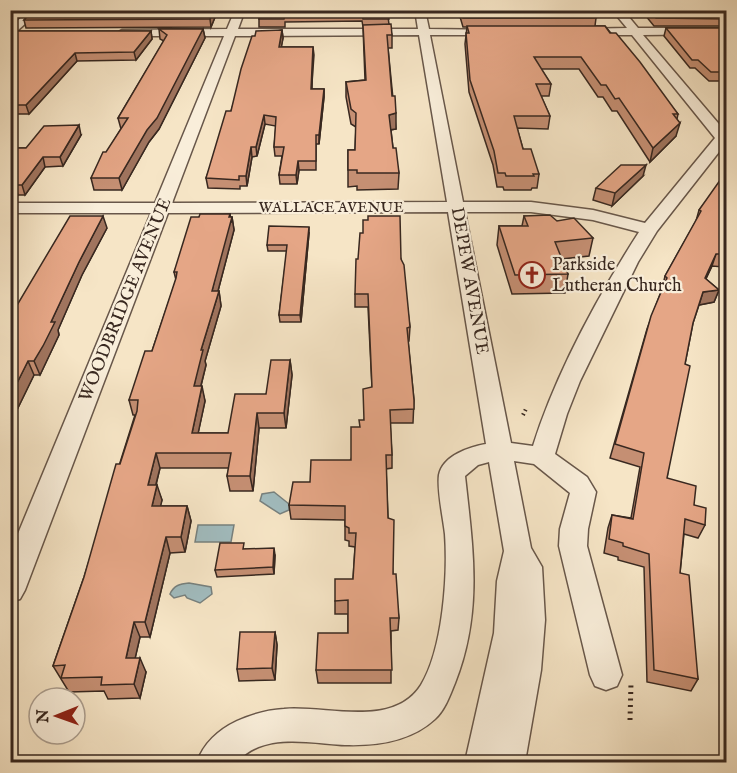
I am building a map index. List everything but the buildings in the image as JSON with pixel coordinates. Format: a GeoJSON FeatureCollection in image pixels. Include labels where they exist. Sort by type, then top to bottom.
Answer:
{"type":"FeatureCollection","features":[{"type":"Feature","properties":{"kind":"street"},"geometry":{"type":"LineString","coordinates":[[11,33],[36,10]]}},
{"type":"Feature","properties":{"kind":"street","name":"WOODBRIDGE AVENUE"},"geometry":{"type":"LineString","coordinates":[[10,590],[240,10]]}},
{"type":"Feature","properties":{"kind":"street","name":"DEPEW AVENUE"},"geometry":{"type":"LineString","coordinates":[[420,10],[518,551],[528,567],[530,620],[525,670],[508,762]]}},
{"type":"Feature","properties":{"kind":"street"},"geometry":{"type":"LineString","coordinates":[[542,457],[555,414],[577,362],[608,300],[650,229],[724,135],[617,10]]}},
{"type":"Feature","properties":{"kind":"street"},"geometry":{"type":"LineString","coordinates":[[114,33],[506,32]]}},
{"type":"Feature","properties":{"kind":"street"},"geometry":{"type":"LineString","coordinates":[[565,32],[726,32]]}},
{"type":"Feature","properties":{"kind":"street"},"geometry":{"type":"LineString","coordinates":[[11,33],[33,33]]}},
{"type":"Feature","properties":{"kind":"street","name":"WALLACE AVENUE"},"geometry":{"type":"LineString","coordinates":[[10,208],[456,207],[556,209],[650,229]]}},
{"type":"Feature","properties":{"kind":"street"},"geometry":{"type":"LineString","coordinates":[[214,762],[236,738],[257,728],[274,726],[372,727],[401,723],[423,708],[435,690],[448,656],[458,606],[461,569],[452,474],[457,465],[470,458],[500,452],[542,457],[578,484],[583,492],[574,529],[573,546],[619,679]]}},
{"type":"Feature","properties":{"kind":"street","name":"DEPEW AVENUE"},"geometry":{"type":"LineString","coordinates":[[482,762],[509,633],[512,615],[512,566],[518,551]]}},
{"type":"Feature","properties":{"kind":"path"},"geometry":{"type":"LineString","coordinates":[[523,415],[526,409]]}},
{"type":"Feature","properties":{"kind":"path"},"geometry":{"type":"LineString","coordinates":[[619,679],[630,720]]}},
{"type":"Feature","properties":{"kind":"water"},"geometry":{"type":"Polygon","coordinates":[[[274,492],[289,504],[289,510],[280,514],[260,501],[262,494],[274,492]]]}},
{"type":"Feature","properties":{"kind":"water"},"geometry":{"type":"Polygon","coordinates":[[[198,525],[234,525],[231,542],[195,542],[198,525]]]}},
{"type":"Feature","properties":{"kind":"water"},"geometry":{"type":"Polygon","coordinates":[[[189,583],[211,587],[212,594],[200,603],[185,595],[174,598],[170,594],[178,586],[189,583]]]}},
{"type":"Feature","properties":{"kind":"place","name":"Parkside Lutheran Church"},"geometry":{"type":"Point","coordinates":[532,275]}}]}
